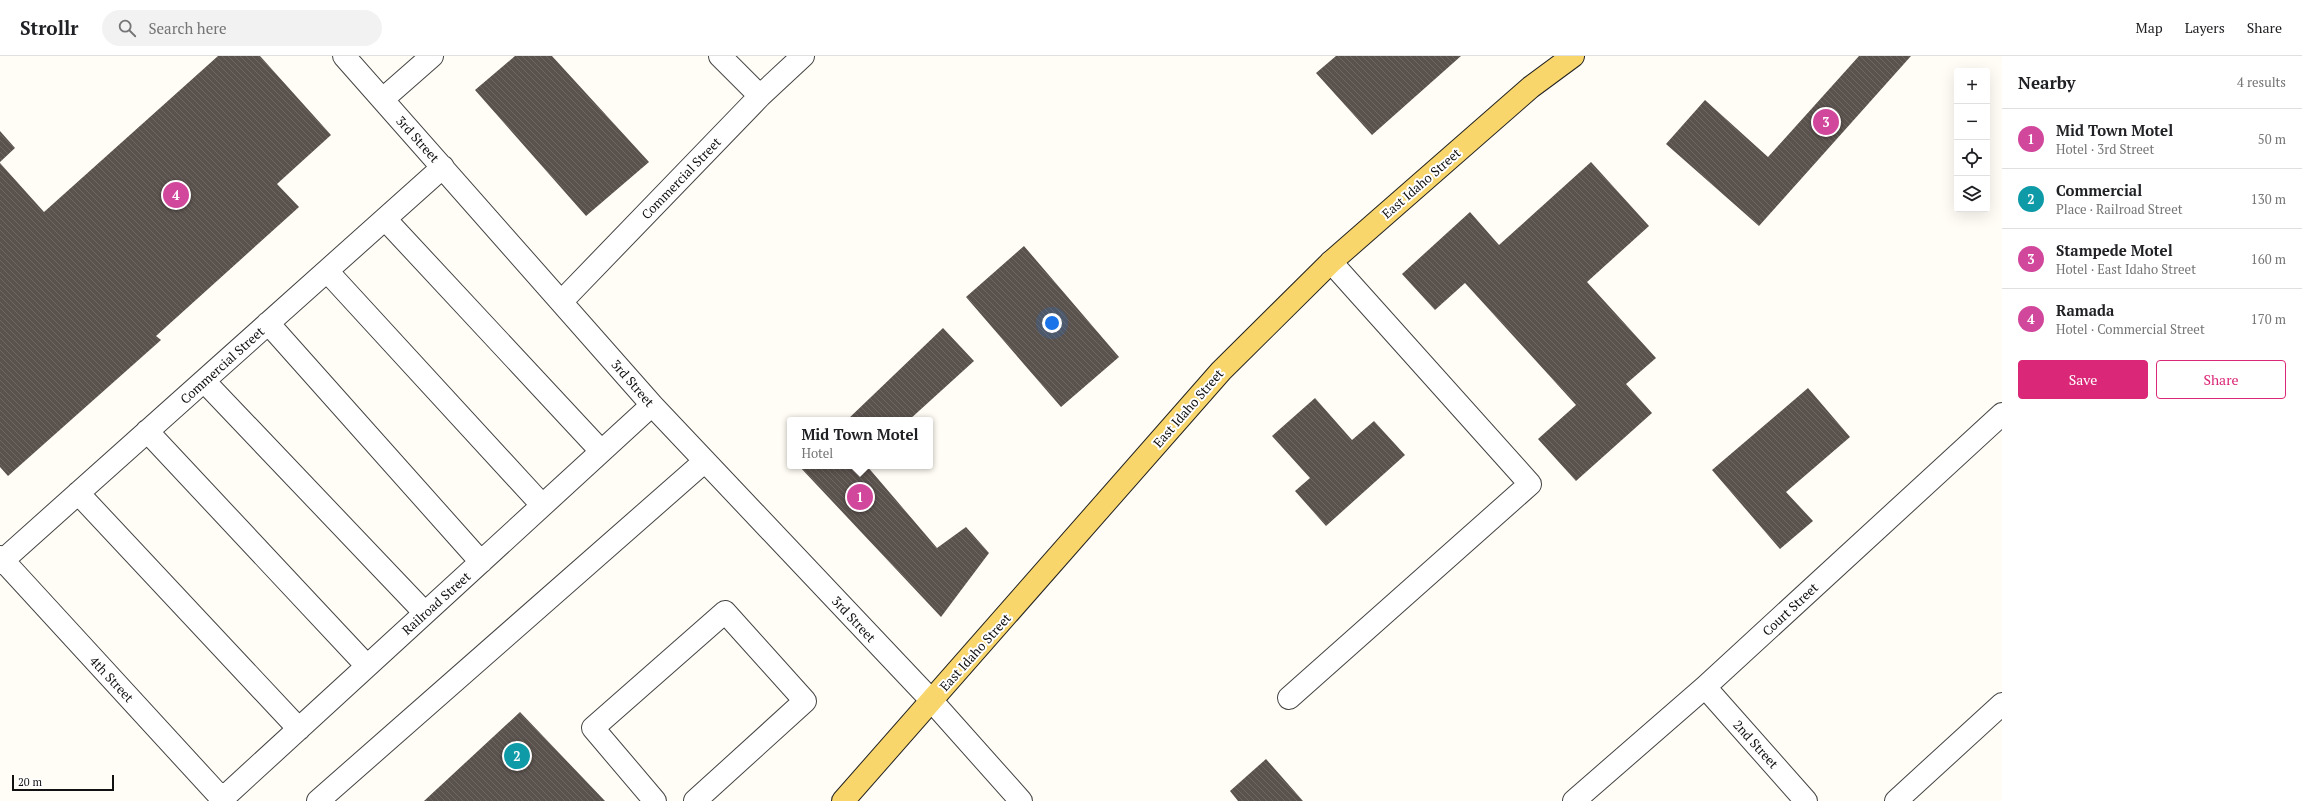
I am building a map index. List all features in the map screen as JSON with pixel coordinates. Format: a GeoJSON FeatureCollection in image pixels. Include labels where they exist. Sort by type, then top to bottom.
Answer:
{"type":"FeatureCollection","features":[{"type":"Feature","properties":{"kind":"main road","name":"East Idaho Street"},"geometry":{"type":"LineString","coordinates":[[844,801],[931,700],[984,643],[1220,371],[1332,262],[1532,87],[1573,56]]}},
{"type":"Feature","properties":{"kind":"street","name":"3rd Street"},"geometry":{"type":"LineString","coordinates":[[344,56],[562,301],[652,405],[931,700],[1021,801]]}},
{"type":"Feature","properties":{"kind":"street"},"geometry":{"type":"LineString","coordinates":[[383,99],[432,56]]}},
{"type":"Feature","properties":{"kind":"street"},"geometry":{"type":"LineString","coordinates":[[720,56],[760,96]]}},
{"type":"Feature","properties":{"kind":"street","name":"Commercial Street"},"geometry":{"type":"LineString","coordinates":[[562,301],[760,96],[803,56]]}},
{"type":"Feature","properties":{"kind":"street","name":"Commercial Street"},"geometry":{"type":"LineString","coordinates":[[1,560],[443,167]]}},
{"type":"Feature","properties":{"kind":"street"},"geometry":{"type":"LineString","coordinates":[[385,218],[601,451]]}},
{"type":"Feature","properties":{"kind":"street"},"geometry":{"type":"LineString","coordinates":[[1289,698],[1530,484],[1332,262]]}},
{"type":"Feature","properties":{"kind":"street"},"geometry":{"type":"LineString","coordinates":[[327,271],[542,505]]}},
{"type":"Feature","properties":{"kind":"street"},"geometry":{"type":"LineString","coordinates":[[268,323],[481,562]]}},
{"type":"Feature","properties":{"kind":"street"},"geometry":{"type":"LineString","coordinates":[[204,380],[425,613]]}},
{"type":"Feature","properties":{"kind":"street","name":"Railroad Street"},"geometry":{"type":"LineString","coordinates":[[222,800],[652,405]]}},
{"type":"Feature","properties":{"kind":"street","name":"Court Street"},"geometry":{"type":"LineString","coordinates":[[1574,801],[1705,687],[2002,414]]}},
{"type":"Feature","properties":{"kind":"street"},"geometry":{"type":"LineString","coordinates":[[147,431],[367,666]]}},
{"type":"Feature","properties":{"kind":"street"},"geometry":{"type":"LineString","coordinates":[[318,801],[705,461]]}},
{"type":"Feature","properties":{"kind":"street"},"geometry":{"type":"LineString","coordinates":[[78,493],[299,729]]}},
{"type":"Feature","properties":{"kind":"street","name":"4th Street"},"geometry":{"type":"LineString","coordinates":[[1,560],[222,800]]}},
{"type":"Feature","properties":{"kind":"street"},"geometry":{"type":"LineString","coordinates":[[655,801],[593,728],[725,612],[805,701],[694,801]]}},
{"type":"Feature","properties":{"kind":"street","name":"2nd Street"},"geometry":{"type":"LineString","coordinates":[[1705,687],[1806,801]]}},
{"type":"Feature","properties":{"kind":"street"},"geometry":{"type":"LineString","coordinates":[[1896,801],[2002,704]]}},
{"type":"Feature","properties":{"kind":"building"},"geometry":{"type":"Polygon","coordinates":[[[218,56],[260,56],[331,135],[277,184],[299,207],[156,336],[161,340],[8,476],[0,467],[0,163],[44,212],[218,56]]]}},
{"type":"Feature","properties":{"kind":"building"},"geometry":{"type":"Polygon","coordinates":[[[515,56],[552,56],[649,162],[586,216],[475,90],[515,56]]]}},
{"type":"Feature","properties":{"kind":"building"},"geometry":{"type":"Polygon","coordinates":[[[1336,56],[1461,56],[1372,135],[1316,73],[1336,56]]]}},
{"type":"Feature","properties":{"kind":"building"},"geometry":{"type":"Polygon","coordinates":[[[1859,56],[1911,56],[1759,226],[1666,144],[1705,100],[1768,157],[1859,56]]]}},
{"type":"Feature","properties":{"kind":"building"},"geometry":{"type":"Polygon","coordinates":[[[0,131],[15,148],[0,162],[0,131]]]}},
{"type":"Feature","properties":{"kind":"building"},"geometry":{"type":"Polygon","coordinates":[[[1591,162],[1649,226],[1587,282],[1656,358],[1626,384],[1652,413],[1576,481],[1538,439],[1576,405],[1465,283],[1435,310],[1402,274],[1470,212],[1499,245],[1591,162]]]}},
{"type":"Feature","properties":{"kind":"building"},"geometry":{"type":"Polygon","coordinates":[[[1024,246],[1119,357],[1061,407],[966,297],[1024,246]]]}},
{"type":"Feature","properties":{"kind":"building"},"geometry":{"type":"Polygon","coordinates":[[[943,328],[974,361],[912,417],[850,417],[943,328]]]}},
{"type":"Feature","properties":{"kind":"building"},"geometry":{"type":"Polygon","coordinates":[[[1808,388],[1850,437],[1786,492],[1813,521],[1780,549],[1712,470],[1808,388]]]}},
{"type":"Feature","properties":{"kind":"building"},"geometry":{"type":"Polygon","coordinates":[[[1315,398],[1352,440],[1374,421],[1405,455],[1326,526],[1295,491],[1310,478],[1272,436],[1315,398]]]}},
{"type":"Feature","properties":{"kind":"building"},"geometry":{"type":"Polygon","coordinates":[[[802,469],[870,469],[937,548],[966,527],[989,553],[941,617],[802,469]]]}},
{"type":"Feature","properties":{"kind":"building"},"geometry":{"type":"Polygon","coordinates":[[[520,712],[605,801],[424,801],[520,712]]]}},
{"type":"Feature","properties":{"kind":"building"},"geometry":{"type":"Polygon","coordinates":[[[1266,759],[1303,801],[1238,801],[1230,791],[1266,759]]]}},
{"type":"Feature","properties":{"kind":"place","name":"Stampede Motel"},"geometry":{"type":"Point","coordinates":[1826,122]}},
{"type":"Feature","properties":{"kind":"place","name":"Ramada"},"geometry":{"type":"Point","coordinates":[176,195]}},
{"type":"Feature","properties":{"kind":"place","name":"Mid Town Motel"},"geometry":{"type":"Point","coordinates":[860,497]}},
{"type":"Feature","properties":{"kind":"place","name":"Commercial"},"geometry":{"type":"Point","coordinates":[517,756]}}]}
